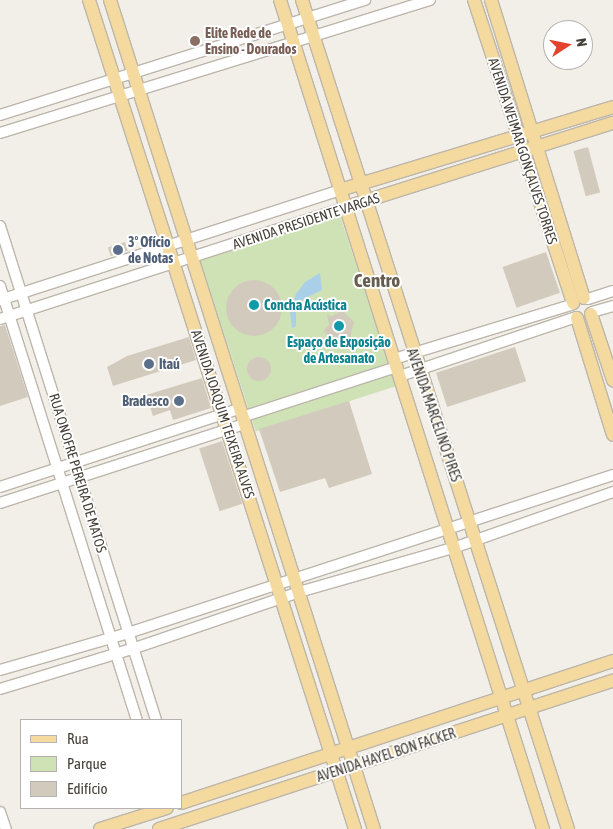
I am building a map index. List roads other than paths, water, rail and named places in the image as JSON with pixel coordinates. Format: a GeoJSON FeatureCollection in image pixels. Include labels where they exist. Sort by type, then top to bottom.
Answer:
{"type":"FeatureCollection","features":[{"type":"Feature","properties":{"kind":"main road","name":"AVENIDA JOAQUIM TEIXEIRA ALVES"},"geometry":{"type":"LineString","coordinates":[[90,0],[167,247],[278,581],[330,755],[355,829]]}},
{"type":"Feature","properties":{"kind":"main road","name":"AVENIDA JOAQUIM TEIXEIRA ALVES"},"geometry":{"type":"LineString","coordinates":[[110,0],[185,241],[374,829]]}},
{"type":"Feature","properties":{"kind":"main road","name":"AVENIDA MARCELINO PIRES"},"geometry":{"type":"LineString","coordinates":[[280,0],[456,547],[543,829]]}},
{"type":"Feature","properties":{"kind":"main road","name":"AVENIDA MARCELINO PIRES"},"geometry":{"type":"LineString","coordinates":[[302,0],[412,353],[470,523],[568,829]]}},
{"type":"Feature","properties":{"kind":"main road","name":"AVENIDA WEIMAR GONÇALVES TORRES"},"geometry":{"type":"LineString","coordinates":[[474,0],[518,137],[578,307]]}},
{"type":"Feature","properties":{"kind":"main road","name":"AVENIDA WEIMAR GONÇALVES TORRES"},"geometry":{"type":"LineString","coordinates":[[491,0],[539,146],[578,307],[613,435]]}},
{"type":"Feature","properties":{"kind":"main road","name":"AVENIDA PRESIDENTE VARGAS"},"geometry":{"type":"LineString","coordinates":[[340,190],[613,107]]}},
{"type":"Feature","properties":{"kind":"main road","name":"AVENIDA PRESIDENTE VARGAS"},"geometry":{"type":"LineString","coordinates":[[346,207],[613,123]]}},
{"type":"Feature","properties":{"kind":"main road"},"geometry":{"type":"LineString","coordinates":[[444,159],[448,175]]}},
{"type":"Feature","properties":{"kind":"main road"},"geometry":{"type":"LineString","coordinates":[[578,307],[592,313],[613,380]]}},
{"type":"Feature","properties":{"kind":"main road","name":"AVENIDA HAYEL BON FACKER"},"geometry":{"type":"LineString","coordinates":[[182,800],[349,750],[503,696],[613,661]]}},
{"type":"Feature","properties":{"kind":"main road","name":"AVENIDA HAYEL BON FACKER"},"geometry":{"type":"LineString","coordinates":[[167,828],[191,824],[336,771],[613,681]]}},
{"type":"Feature","properties":{"kind":"main road"},"geometry":{"type":"LineString","coordinates":[[100,829],[163,809]]}},
{"type":"Feature","properties":{"kind":"street"},"geometry":{"type":"LineString","coordinates":[[0,115],[364,0]]}},
{"type":"Feature","properties":{"kind":"street"},"geometry":{"type":"LineString","coordinates":[[0,133],[122,98],[430,0]]}},
{"type":"Feature","properties":{"kind":"street","name":"AVENIDA PRESIDENTE VARGAS"},"geometry":{"type":"LineString","coordinates":[[2,299],[340,190]]}},
{"type":"Feature","properties":{"kind":"street","name":"AVENIDA PRESIDENTE VARGAS"},"geometry":{"type":"LineString","coordinates":[[5,317],[174,265],[346,207]]}},
{"type":"Feature","properties":{"kind":"street","name":"RUA ONOFRE PEREIRA DE MATOS"},"geometry":{"type":"LineString","coordinates":[[0,226],[156,719]]}},
{"type":"Feature","properties":{"kind":"street","name":"RUA ONOFRE PEREIRA DE MATOS"},"geometry":{"type":"LineString","coordinates":[[0,286],[5,317],[62,484],[137,719]]}},
{"type":"Feature","properties":{"kind":"street"},"geometry":{"type":"LineString","coordinates":[[397,367],[418,370],[578,307],[613,291]]}},
{"type":"Feature","properties":{"kind":"street"},"geometry":{"type":"LineString","coordinates":[[592,313],[613,306]]}},
{"type":"Feature","properties":{"kind":"street"},"geometry":{"type":"LineString","coordinates":[[0,503],[228,430],[242,417],[397,367],[412,353],[578,307]]}},
{"type":"Feature","properties":{"kind":"street"},"geometry":{"type":"LineString","coordinates":[[0,487],[224,414],[242,417]]}},
{"type":"Feature","properties":{"kind":"street"},"geometry":{"type":"LineString","coordinates":[[0,670],[128,633],[278,581],[449,530],[613,474]]}},
{"type":"Feature","properties":{"kind":"street"},"geometry":{"type":"LineString","coordinates":[[0,688],[132,649],[299,592],[456,547],[613,492]]}},
{"type":"Feature","properties":{"kind":"street"},"geometry":{"type":"LineString","coordinates":[[0,812],[6,829]]}},
{"type":"Feature","properties":{"kind":"water"},"geometry":{"type":"Polygon","coordinates":[[[320,273],[322,290],[302,300],[296,311],[296,326],[292,328],[290,312],[296,294],[305,282],[320,273]]]}},
{"type":"Feature","properties":{"kind":"place","name":"Elite Rede de Ensino - Dourados"},"geometry":{"type":"Point","coordinates":[195,41]}},
{"type":"Feature","properties":{"kind":"place","name":"3° Ofício de Notas"},"geometry":{"type":"Point","coordinates":[118,250]}},
{"type":"Feature","properties":{"kind":"place","name":"Concha Acústica"},"geometry":{"type":"Point","coordinates":[254,305]}},
{"type":"Feature","properties":{"kind":"place","name":"Espaço de Exposição de Artesanato"},"geometry":{"type":"Point","coordinates":[339,326]}},
{"type":"Feature","properties":{"kind":"place","name":"Itaú"},"geometry":{"type":"Point","coordinates":[149,364]}},
{"type":"Feature","properties":{"kind":"place","name":"Bradesco"},"geometry":{"type":"Point","coordinates":[179,401]}},
{"type":"Feature","properties":{"kind":"district","name":"Centro"},"geometry":{"type":"Point","coordinates":[377,281]}}]}
